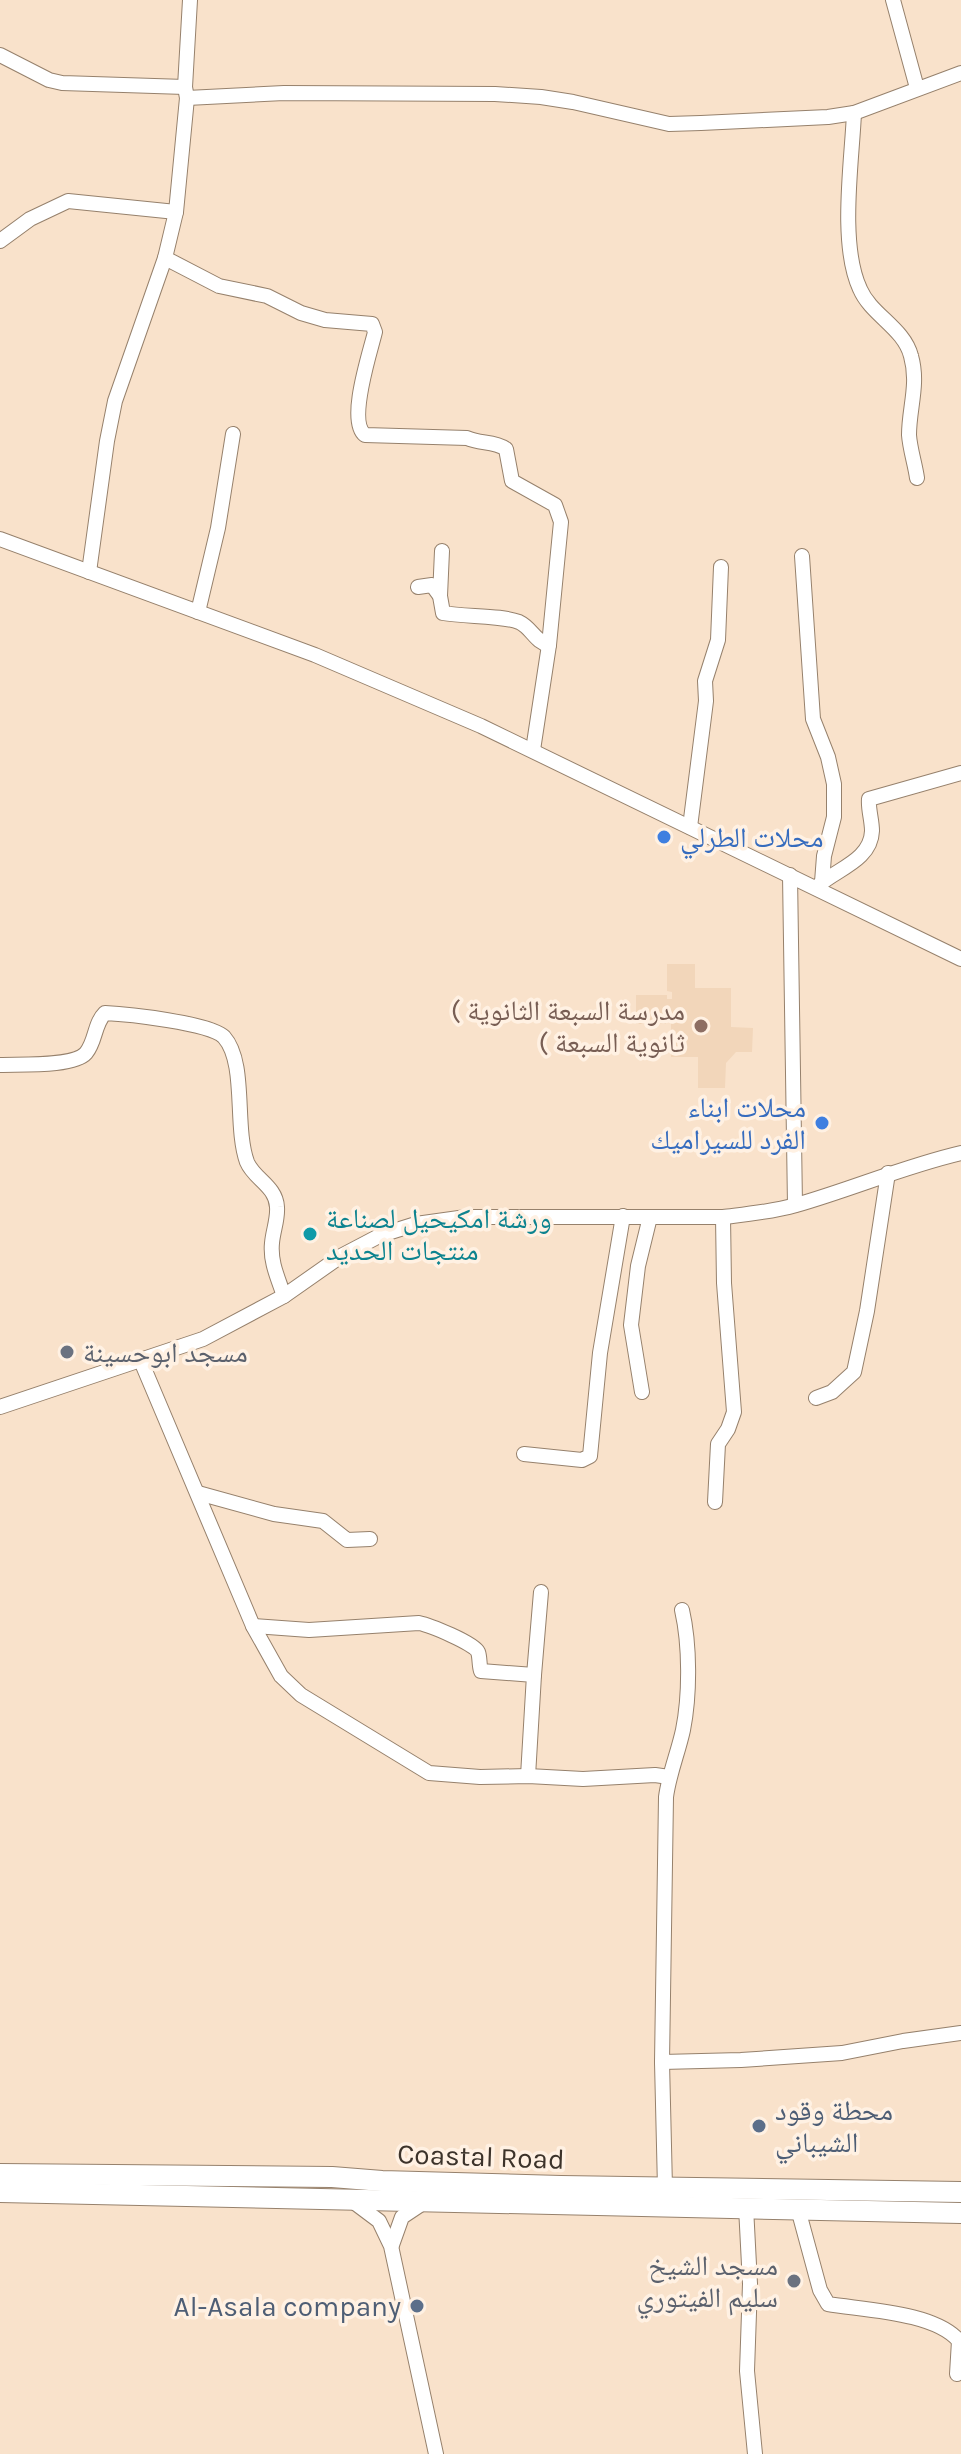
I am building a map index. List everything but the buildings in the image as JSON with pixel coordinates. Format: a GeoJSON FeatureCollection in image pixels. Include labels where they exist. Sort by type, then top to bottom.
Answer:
{"type":"FeatureCollection","features":[{"type":"Feature","properties":{"kind":"highway","name":"Coastal Road"},"geometry":{"type":"LineString","coordinates":[[0,2174],[332,2177],[746,2207],[961,2213]]}},
{"type":"Feature","properties":{"kind":"highway","name":"Coastal Road"},"geometry":{"type":"LineString","coordinates":[[0,2192],[427,2200],[561,2196],[665,2188],[961,2192]]}},
{"type":"Feature","properties":{"kind":"street"},"geometry":{"type":"LineString","coordinates":[[89,572],[115,401],[165,258],[176,212],[190,0]]}},
{"type":"Feature","properties":{"kind":"street"},"geometry":{"type":"LineString","coordinates":[[893,0],[917,88]]}},
{"type":"Feature","properties":{"kind":"street"},"geometry":{"type":"LineString","coordinates":[[0,55],[49,80],[62,83],[186,93],[425,93],[541,97],[669,124],[828,117],[854,113],[961,73]]}},
{"type":"Feature","properties":{"kind":"street"},"geometry":{"type":"LineString","coordinates":[[854,113],[848,187],[854,270],[860,291],[900,335],[911,354],[914,402],[909,436],[917,478]]}},
{"type":"Feature","properties":{"kind":"street"},"geometry":{"type":"LineString","coordinates":[[0,241],[30,219],[68,201],[176,212]]}},
{"type":"Feature","properties":{"kind":"street"},"geometry":{"type":"LineString","coordinates":[[165,258],[219,286],[267,296],[301,313],[325,320],[372,324],[375,332],[362,385],[357,424],[365,435],[467,438],[497,443],[506,449],[512,481],[548,500],[559,514],[561,522],[549,645],[533,750]]}},
{"type":"Feature","properties":{"kind":"street"},"geometry":{"type":"LineString","coordinates":[[198,612],[218,528],[233,434]]}},
{"type":"Feature","properties":{"kind":"street"},"geometry":{"type":"LineString","coordinates":[[0,539],[315,655],[533,750],[790,875],[819,885],[961,959]]}},
{"type":"Feature","properties":{"kind":"street"},"geometry":{"type":"LineString","coordinates":[[442,551],[440,596],[443,613],[515,621],[531,630],[541,643],[549,645]]}},
{"type":"Feature","properties":{"kind":"street"},"geometry":{"type":"LineString","coordinates":[[802,556],[813,719],[828,757],[834,784],[834,817],[819,885]]}},
{"type":"Feature","properties":{"kind":"street"},"geometry":{"type":"LineString","coordinates":[[690,827],[706,701],[705,681],[718,640],[721,567]]}},
{"type":"Feature","properties":{"kind":"street"},"geometry":{"type":"LineString","coordinates":[[418,587],[432,585],[440,596]]}},
{"type":"Feature","properties":{"kind":"street"},"geometry":{"type":"LineString","coordinates":[[819,885],[868,848],[872,832],[869,799],[961,773]]}},
{"type":"Feature","properties":{"kind":"street"},"geometry":{"type":"LineString","coordinates":[[790,875],[795,1205]]}},
{"type":"Feature","properties":{"kind":"street"},"geometry":{"type":"LineString","coordinates":[[0,1065],[80,1058],[87,1052],[105,1013],[197,1025],[216,1031],[232,1049],[237,1062],[238,1111],[247,1161],[273,1192],[277,1205],[272,1260],[284,1296]]}},
{"type":"Feature","properties":{"kind":"street"},"geometry":{"type":"LineString","coordinates":[[0,1407],[203,1339],[284,1296],[341,1256],[381,1235],[416,1224],[466,1217],[723,1217],[795,1205],[888,1173],[961,1153]]}},
{"type":"Feature","properties":{"kind":"street"},"geometry":{"type":"LineString","coordinates":[[816,1398],[832,1392],[854,1372],[867,1311],[888,1173]]}},
{"type":"Feature","properties":{"kind":"street"},"geometry":{"type":"LineString","coordinates":[[524,1454],[582,1460],[590,1456],[600,1353],[623,1216]]}},
{"type":"Feature","properties":{"kind":"street"},"geometry":{"type":"LineString","coordinates":[[642,1392],[631,1325],[638,1266],[650,1217]]}},
{"type":"Feature","properties":{"kind":"street"},"geometry":{"type":"LineString","coordinates":[[715,1502],[718,1444],[732,1422],[734,1412],[724,1283],[723,1217]]}},
{"type":"Feature","properties":{"kind":"street"},"geometry":{"type":"LineString","coordinates":[[141,1361],[253,1626],[272,1662],[293,1688],[429,1773],[583,1779],[669,1777]]}},
{"type":"Feature","properties":{"kind":"street"},"geometry":{"type":"LineString","coordinates":[[198,1493],[274,1514],[323,1521],[347,1540],[370,1539]]}},
{"type":"Feature","properties":{"kind":"street"},"geometry":{"type":"LineString","coordinates":[[528,1776],[541,1592]]}},
{"type":"Feature","properties":{"kind":"street"},"geometry":{"type":"LineString","coordinates":[[665,2188],[662,2062],[666,1797],[684,1725],[688,1635],[682,1610]]}},
{"type":"Feature","properties":{"kind":"street"},"geometry":{"type":"LineString","coordinates":[[253,1626],[309,1630],[419,1623],[433,1625],[448,1636],[473,1645],[478,1653],[481,1671],[534,1675]]}},
{"type":"Feature","properties":{"kind":"street"},"geometry":{"type":"LineString","coordinates":[[662,2062],[842,2053],[961,2033]]}},
{"type":"Feature","properties":{"kind":"street"},"geometry":{"type":"LineString","coordinates":[[349,2199],[379,2221],[391,2246],[436,2454]]}},
{"type":"Feature","properties":{"kind":"street"},"geometry":{"type":"LineString","coordinates":[[391,2246],[402,2217],[427,2200]]}},
{"type":"Feature","properties":{"kind":"street"},"geometry":{"type":"LineString","coordinates":[[746,2207],[750,2284],[747,2371],[755,2454]]}},
{"type":"Feature","properties":{"kind":"street"},"geometry":{"type":"LineString","coordinates":[[798,2209],[820,2290],[828,2304],[902,2314],[948,2330],[959,2341],[957,2374]]}},
{"type":"Feature","properties":{"kind":"shaded area","name":"( مدرسة السبعة الثانوية ( ثانوية السبعة"},"geometry":{"type":"Polygon","coordinates":[[[667,964],[695,964],[695,988],[731,988],[731,1027],[753,1028],[752,1052],[736,1052],[726,1063],[725,1088],[698,1088],[698,1057],[671,1057],[667,1034],[671,1034],[671,1012],[666,1013],[666,1024],[636,1024],[636,995],[667,995],[667,999],[672,999],[672,992],[667,991],[667,964]]]}},
{"type":"Feature","properties":{"kind":"place","name":"محلات الطرلي"},"geometry":{"type":"Point","coordinates":[664,837]}},
{"type":"Feature","properties":{"kind":"place","name":"( مدرسة السبعة الثانوية ( ثانوية السبعة"},"geometry":{"type":"Point","coordinates":[701,1026]}},
{"type":"Feature","properties":{"kind":"place","name":"محلات ابناء الفرد للسيراميك"},"geometry":{"type":"Point","coordinates":[822,1123]}},
{"type":"Feature","properties":{"kind":"place","name":"ورشة امكيحيل لصناعة منتجات الحديد"},"geometry":{"type":"Point","coordinates":[310,1234]}},
{"type":"Feature","properties":{"kind":"place","name":"مسجد ابوحسينة"},"geometry":{"type":"Point","coordinates":[67,1352]}},
{"type":"Feature","properties":{"kind":"place","name":"محطة وقود الشيباني"},"geometry":{"type":"Point","coordinates":[759,2126]}},
{"type":"Feature","properties":{"kind":"place","name":"مسجد الشيخ سليم الفيتوري"},"geometry":{"type":"Point","coordinates":[794,2281]}},
{"type":"Feature","properties":{"kind":"place","name":"Al-Asala company"},"geometry":{"type":"Point","coordinates":[417,2306]}}]}
